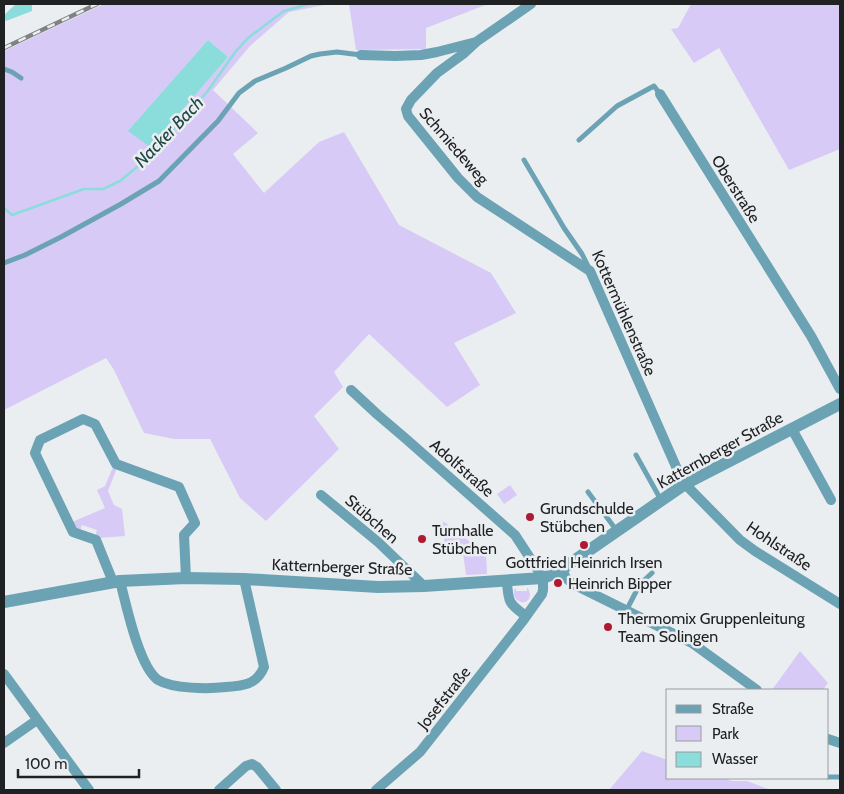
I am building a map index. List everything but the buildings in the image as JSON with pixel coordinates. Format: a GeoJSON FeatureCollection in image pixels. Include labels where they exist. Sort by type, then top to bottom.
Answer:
{"type":"FeatureCollection","features":[{"type":"Feature","properties":{"kind":"street"},"geometry":{"type":"LineString","coordinates":[[361,55],[421,55],[476,42],[531,4]]}},
{"type":"Feature","properties":{"kind":"street","name":"Schmiedeweg"},"geometry":{"type":"LineString","coordinates":[[476,42],[437,73],[411,100],[406,109],[408,116],[458,178],[477,197],[590,271]]}},
{"type":"Feature","properties":{"kind":"street","name":"Oberstraße"},"geometry":{"type":"LineString","coordinates":[[660,94],[811,336],[840,389]]}},
{"type":"Feature","properties":{"kind":"street","name":"Kottermühlenstraße"},"geometry":{"type":"LineString","coordinates":[[590,271],[655,422],[685,484]]}},
{"type":"Feature","properties":{"kind":"street","name":"Adolfstraße"},"geometry":{"type":"LineString","coordinates":[[351,390],[515,535],[543,578]]}},
{"type":"Feature","properties":{"kind":"street","name":"Katternberger Straße"},"geometry":{"type":"LineString","coordinates":[[4,602],[116,581],[186,578],[244,579],[378,587],[424,586],[543,578],[556,573],[685,484],[840,404]]}},
{"type":"Feature","properties":{"kind":"street"},"geometry":{"type":"LineString","coordinates":[[186,578],[184,535],[195,523],[179,487],[116,464],[95,424],[83,419],[40,440],[35,453],[73,532],[96,540],[116,581],[145,663],[158,680],[199,689],[245,685],[256,679],[264,667],[244,579]]}},
{"type":"Feature","properties":{"kind":"street"},"geometry":{"type":"LineString","coordinates":[[792,429],[831,500]]}},
{"type":"Feature","properties":{"kind":"street","name":"Hohlstraße"},"geometry":{"type":"LineString","coordinates":[[685,484],[740,540],[840,604]]}},
{"type":"Feature","properties":{"kind":"street","name":"Stübchen"},"geometry":{"type":"LineString","coordinates":[[321,495],[378,542],[424,586]]}},
{"type":"Feature","properties":{"kind":"street"},"geometry":{"type":"LineString","coordinates":[[562,569],[566,578],[573,584],[692,643],[757,689]]}},
{"type":"Feature","properties":{"kind":"street","name":"Josefstraße"},"geometry":{"type":"LineString","coordinates":[[376,790],[420,752],[542,594],[543,578]]}},
{"type":"Feature","properties":{"kind":"street"},"geometry":{"type":"LineString","coordinates":[[507,581],[510,602],[526,616]]}},
{"type":"Feature","properties":{"kind":"street"},"geometry":{"type":"LineString","coordinates":[[4,674],[89,790]]}},
{"type":"Feature","properties":{"kind":"street"},"geometry":{"type":"LineString","coordinates":[[4,743],[37,720]]}},
{"type":"Feature","properties":{"kind":"street"},"geometry":{"type":"LineString","coordinates":[[219,790],[246,766],[252,764],[257,767],[276,790]]}},
{"type":"Feature","properties":{"kind":"lane"},"geometry":{"type":"LineString","coordinates":[[4,263],[61,237],[159,181],[218,121],[239,93],[255,81],[311,56],[329,52],[361,55]]}},
{"type":"Feature","properties":{"kind":"lane"},"geometry":{"type":"LineString","coordinates":[[4,69],[21,78]]}},
{"type":"Feature","properties":{"kind":"lane","name":"Oberstraße"},"geometry":{"type":"LineString","coordinates":[[579,140],[617,106],[654,86],[660,94]]}},
{"type":"Feature","properties":{"kind":"lane","name":"Kottermühlenstraße"},"geometry":{"type":"LineString","coordinates":[[524,160],[564,228],[582,254],[590,271]]}},
{"type":"Feature","properties":{"kind":"lane"},"geometry":{"type":"LineString","coordinates":[[636,454],[662,500]]}},
{"type":"Feature","properties":{"kind":"lane"},"geometry":{"type":"LineString","coordinates":[[588,492],[617,531]]}},
{"type":"Feature","properties":{"kind":"lane"},"geometry":{"type":"LineString","coordinates":[[626,611],[640,584],[652,573]]}},
{"type":"Feature","properties":{"kind":"green space"},"geometry":{"type":"Polygon","coordinates":[[[104,4],[329,4],[289,12],[250,46],[213,90],[258,133],[233,154],[264,193],[319,142],[344,132],[399,225],[491,273],[516,313],[454,343],[480,385],[447,407],[369,334],[334,372],[343,387],[314,416],[339,449],[266,521],[240,498],[210,439],[174,439],[144,433],[114,370],[106,358],[4,410],[4,51],[104,4]],[[208,40],[129,131],[150,146],[228,57],[208,40]]]}},
{"type":"Feature","properties":{"kind":"green space"},"geometry":{"type":"Polygon","coordinates":[[[349,4],[488,4],[426,28],[426,49],[356,50],[349,4]]]}},
{"type":"Feature","properties":{"kind":"green space"},"geometry":{"type":"Polygon","coordinates":[[[691,4],[840,4],[840,149],[789,170],[719,48],[694,63],[671,29],[678,28],[691,4]]]}},
{"type":"Feature","properties":{"kind":"green space"},"geometry":{"type":"Polygon","coordinates":[[[113,467],[117,468],[108,491],[114,505],[122,509],[125,536],[99,538],[95,537],[97,530],[82,525],[80,531],[75,528],[72,522],[105,508],[97,490],[105,486],[113,467]]]}},
{"type":"Feature","properties":{"kind":"green space"},"geometry":{"type":"Polygon","coordinates":[[[510,485],[517,495],[504,504],[497,494],[510,485]]]}},
{"type":"Feature","properties":{"kind":"green space"},"geometry":{"type":"Polygon","coordinates":[[[443,521],[486,554],[487,574],[466,575],[463,553],[445,553],[443,521]]]}},
{"type":"Feature","properties":{"kind":"green space"},"geometry":{"type":"Polygon","coordinates":[[[527,587],[529,599],[524,602],[517,600],[514,596],[514,590],[516,588],[516,591],[527,591],[527,587]]]}},
{"type":"Feature","properties":{"kind":"green space"},"geometry":{"type":"Polygon","coordinates":[[[800,651],[828,683],[824,689],[773,689],[800,651]]]}},
{"type":"Feature","properties":{"kind":"green space"},"geometry":{"type":"Polygon","coordinates":[[[642,751],[666,759],[666,779],[747,781],[771,790],[609,790],[642,751]]]}},
{"type":"Feature","properties":{"kind":"water"},"geometry":{"type":"Polygon","coordinates":[[[16,4],[32,4],[32,11],[6,21],[4,15],[16,4]]]}},
{"type":"Feature","properties":{"kind":"water"},"geometry":{"type":"Polygon","coordinates":[[[208,40],[228,57],[150,147],[128,131],[208,40]]]}},
{"type":"Feature","properties":{"kind":"waterway","name":"Nacker Bach"},"geometry":{"type":"LineString","coordinates":[[4,208],[12,215],[84,189],[103,189],[120,181],[148,158],[207,92],[236,51],[248,38],[284,11],[309,4]]}},
{"type":"Feature","properties":{"kind":"waterway","name":"Nacker Bach"},"geometry":{"type":"LineString","coordinates":[[150,147],[151,155]]}},
{"type":"Feature","properties":{"kind":"railway"},"geometry":{"type":"LineString","coordinates":[[4,48],[97,4]]}},
{"type":"Feature","properties":{"kind":"place","name":"Grundschulde Stübchen"},"geometry":{"type":"Point","coordinates":[530,517]}},
{"type":"Feature","properties":{"kind":"place","name":"Turnhalle Stübchen"},"geometry":{"type":"Point","coordinates":[422,539]}},
{"type":"Feature","properties":{"kind":"place","name":"Gottfried Heinrich Irsen"},"geometry":{"type":"Point","coordinates":[584,545]}},
{"type":"Feature","properties":{"kind":"place","name":"Heinrich Bipper"},"geometry":{"type":"Point","coordinates":[558,583]}},
{"type":"Feature","properties":{"kind":"place","name":"Thermomix Gruppenleitung Team Solingen"},"geometry":{"type":"Point","coordinates":[608,627]}}]}
